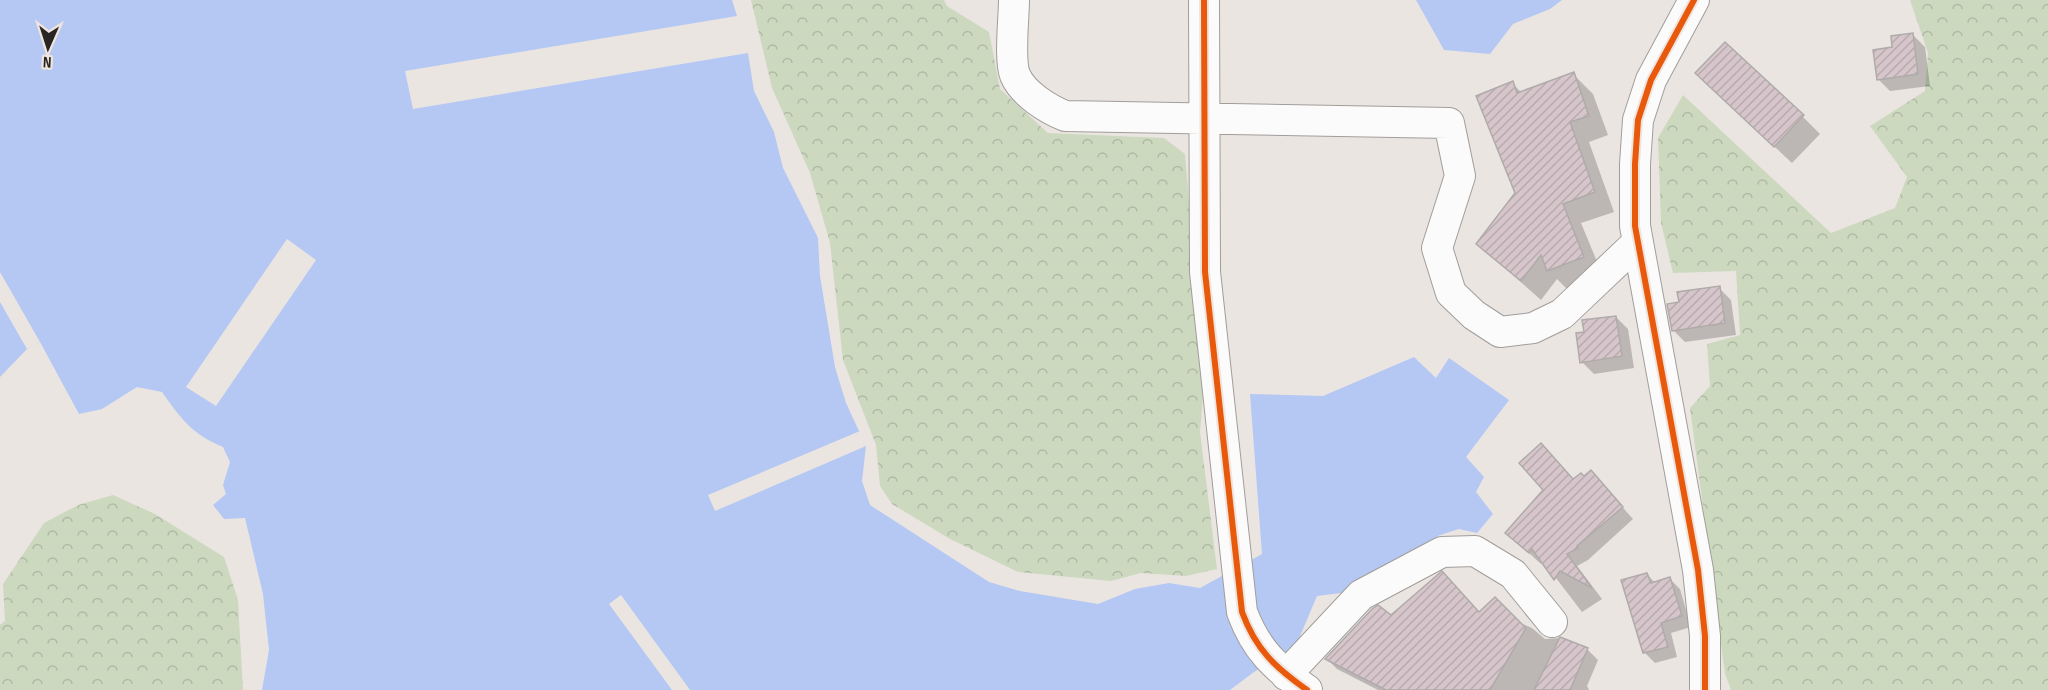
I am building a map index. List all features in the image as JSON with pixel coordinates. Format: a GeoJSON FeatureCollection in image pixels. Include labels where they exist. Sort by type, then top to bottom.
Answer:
{"type":"FeatureCollection","features":[{"type":"Feature","properties":{"kind":"street"},"geometry":{"type":"LineString","coordinates":[[1014,0],[1015,75],[1030,93],[1052,110],[1078,117],[1449,123],[1460,176],[1437,248],[1451,293],[1474,315],[1500,332],[1533,328],[1562,314],[1638,242]]}},
{"type":"Feature","properties":{"kind":"street"},"geometry":{"type":"LineString","coordinates":[[1204,0],[1203,118],[1206,272],[1235,562],[1242,612],[1255,642],[1290,678],[1361,595],[1443,552],[1475,551],[1513,574],[1552,622]]}},
{"type":"Feature","properties":{"kind":"street"},"geometry":{"type":"LineString","coordinates":[[1694,0],[1651,80],[1638,120],[1635,226],[1698,570],[1705,636],[1705,690]]}},
{"type":"Feature","properties":{"kind":"green space"},"geometry":{"type":"Polygon","coordinates":[[[751,0],[944,0],[947,6],[989,32],[1000,89],[1048,133],[1164,138],[1185,154],[1204,384],[1200,432],[1217,569],[1186,576],[1141,573],[1111,581],[1018,572],[950,539],[892,504],[880,486],[876,445],[843,360],[830,243],[810,173],[772,88],[751,0]]]}},
{"type":"Feature","properties":{"kind":"green space"},"geometry":{"type":"Polygon","coordinates":[[[1910,0],[2048,0],[2048,690],[1731,690],[1725,674],[1690,408],[1710,386],[1707,344],[1740,335],[1736,271],[1673,273],[1661,223],[1658,138],[1683,95],[1831,233],[1895,208],[1907,177],[1870,126],[1925,91],[1928,53],[1910,0]]]}},
{"type":"Feature","properties":{"kind":"green space"},"geometry":{"type":"Polygon","coordinates":[[[113,495],[155,514],[224,557],[238,600],[243,690],[0,690],[0,625],[5,621],[3,584],[44,523],[78,505],[113,495]]]}},
{"type":"Feature","properties":{"kind":"water"},"geometry":{"type":"Polygon","coordinates":[[[0,0],[732,0],[737,16],[405,71],[413,109],[748,53],[754,91],[774,132],[783,168],[818,238],[820,276],[835,367],[846,403],[866,446],[862,481],[870,505],[989,582],[1020,591],[1098,604],[1135,589],[1169,583],[1200,588],[1262,554],[1250,394],[1323,396],[1414,357],[1436,378],[1449,358],[1509,400],[1466,457],[1484,477],[1476,492],[1493,514],[1477,533],[1459,529],[1440,535],[1341,593],[1317,596],[1295,648],[1254,672],[1230,690],[262,690],[269,650],[263,594],[245,518],[224,519],[213,505],[226,494],[223,485],[230,462],[223,447],[203,437],[188,425],[162,392],[137,387],[102,409],[79,414],[40,342],[27,349],[0,377],[0,0]]]}},
{"type":"Feature","properties":{"kind":"water"},"geometry":{"type":"Polygon","coordinates":[[[1416,0],[1562,0],[1550,9],[1513,24],[1490,54],[1444,50],[1416,0]]]}},
{"type":"Feature","properties":{"kind":"pier"},"geometry":{"type":"Polygon","coordinates":[[[287,239],[316,260],[216,406],[186,387],[287,239]]]}},
{"type":"Feature","properties":{"kind":"pier"},"geometry":{"type":"Polygon","coordinates":[[[0,272],[40,342],[27,349],[0,302],[0,272]]]}},
{"type":"Feature","properties":{"kind":"pier"},"geometry":{"type":"Polygon","coordinates":[[[860,431],[866,446],[715,511],[708,495],[860,431]]]}},
{"type":"Feature","properties":{"kind":"pier"},"geometry":{"type":"Polygon","coordinates":[[[621,595],[690,690],[672,690],[609,604],[621,595]]]}},
{"type":"Feature","properties":{"kind":"building"},"geometry":{"type":"Polygon","coordinates":[[[1913,33],[1918,74],[1877,80],[1873,50],[1892,47],[1891,36],[1913,33]]]}},
{"type":"Feature","properties":{"kind":"building"},"geometry":{"type":"Polygon","coordinates":[[[1725,42],[1804,115],[1774,147],[1695,73],[1725,42]]]}},
{"type":"Feature","properties":{"kind":"building"},"geometry":{"type":"Polygon","coordinates":[[[1574,72],[1589,116],[1570,122],[1595,192],[1563,204],[1584,257],[1547,271],[1541,255],[1521,281],[1476,244],[1515,193],[1476,96],[1513,81],[1517,93],[1574,72]]]}},
{"type":"Feature","properties":{"kind":"building"},"geometry":{"type":"Polygon","coordinates":[[[1720,286],[1725,323],[1672,331],[1667,304],[1679,302],[1677,292],[1720,286]]]}},
{"type":"Feature","properties":{"kind":"building"},"geometry":{"type":"Polygon","coordinates":[[[1616,316],[1622,356],[1580,363],[1576,333],[1584,332],[1582,320],[1616,316]]]}},
{"type":"Feature","properties":{"kind":"building"},"geometry":{"type":"Polygon","coordinates":[[[1541,443],[1573,479],[1581,473],[1584,476],[1591,470],[1623,507],[1577,546],[1578,548],[1567,554],[1592,588],[1560,571],[1554,580],[1532,549],[1529,553],[1505,533],[1543,490],[1519,463],[1541,443]]]}},
{"type":"Feature","properties":{"kind":"building"},"geometry":{"type":"Polygon","coordinates":[[[1442,571],[1479,612],[1495,597],[1526,628],[1490,690],[1386,690],[1325,659],[1372,609],[1378,605],[1391,615],[1442,571]]]}},
{"type":"Feature","properties":{"kind":"building"},"geometry":{"type":"Polygon","coordinates":[[[1647,573],[1651,583],[1670,577],[1682,616],[1661,623],[1668,647],[1643,653],[1621,580],[1647,573]]]}},
{"type":"Feature","properties":{"kind":"building"},"geometry":{"type":"Polygon","coordinates":[[[1560,637],[1588,648],[1570,690],[1534,690],[1560,637]]]}},
{"type":"Feature","properties":{"kind":"cycle path"},"geometry":{"type":"LineString","coordinates":[[1204,0],[1205,272],[1242,612],[1254,637],[1268,657],[1307,690]]}},
{"type":"Feature","properties":{"kind":"cycle path"},"geometry":{"type":"LineString","coordinates":[[1694,0],[1651,80],[1638,120],[1635,226],[1698,570],[1705,636],[1705,690]]}}]}
